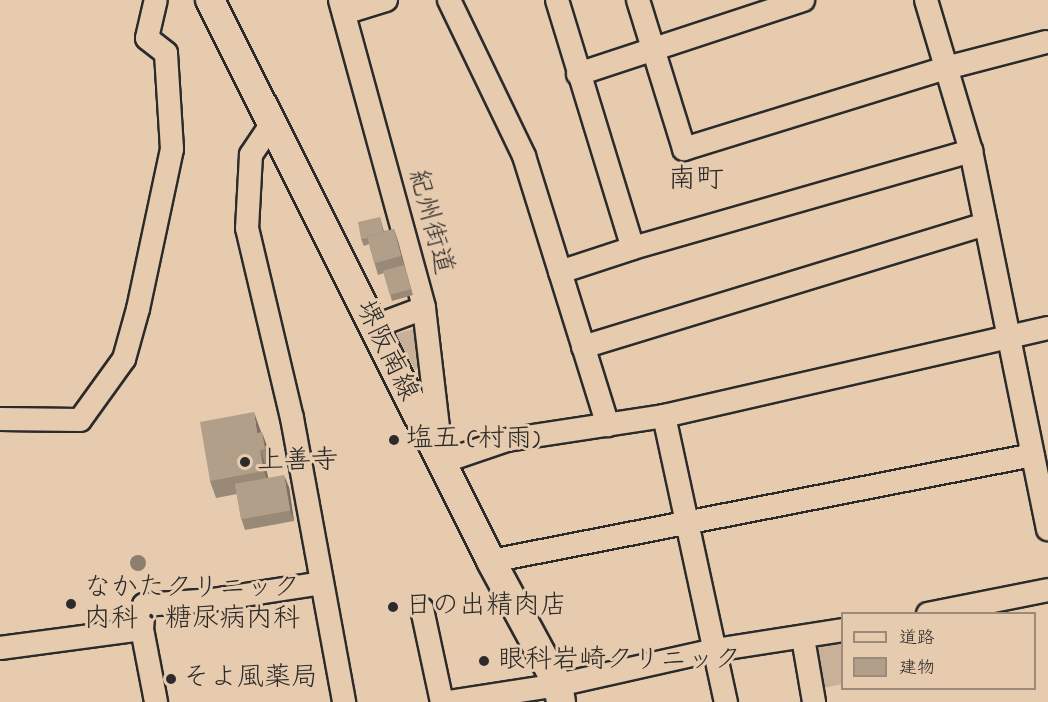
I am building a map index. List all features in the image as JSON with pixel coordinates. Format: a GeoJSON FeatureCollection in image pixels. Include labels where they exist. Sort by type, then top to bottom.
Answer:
{"type":"FeatureCollection","features":[{"type":"Feature","properties":{"kind":"main road","name":"堺阪南線"},"geometry":{"type":"LineString","coordinates":[[210,0],[271,125],[560,694]]}},
{"type":"Feature","properties":{"kind":"street"},"geometry":{"type":"LineString","coordinates":[[0,419],[80,420],[124,359],[138,309],[172,149],[166,53],[147,39],[156,0]]}},
{"type":"Feature","properties":{"kind":"street"},"geometry":{"type":"LineString","coordinates":[[342,7],[386,0]]}},
{"type":"Feature","properties":{"kind":"street"},"geometry":{"type":"LineString","coordinates":[[449,0],[524,156],[608,425]]}},
{"type":"Feature","properties":{"kind":"street"},"geometry":{"type":"LineString","coordinates":[[557,0],[633,248]]}},
{"type":"Feature","properties":{"kind":"street"},"geometry":{"type":"LineString","coordinates":[[638,0],[684,149],[946,68],[1046,42]]}},
{"type":"Feature","properties":{"kind":"street"},"geometry":{"type":"LineString","coordinates":[[578,74],[803,0]]}},
{"type":"Feature","properties":{"kind":"street"},"geometry":{"type":"LineString","coordinates":[[926,0],[971,151],[1048,530]]}},
{"type":"Feature","properties":{"kind":"street","name":"紀州街道"},"geometry":{"type":"LineString","coordinates":[[342,7],[424,308],[442,462]]}},
{"type":"Feature","properties":{"kind":"street"},"geometry":{"type":"LineString","coordinates":[[271,125],[251,155],[247,228],[292,418],[344,702]]}},
{"type":"Feature","properties":{"kind":"street"},"geometry":{"type":"LineString","coordinates":[[560,272],[633,248],[971,151]]}},
{"type":"Feature","properties":{"kind":"street"},"geometry":{"type":"LineString","coordinates":[[584,347],[986,224]]}},
{"type":"Feature","properties":{"kind":"street"},"geometry":{"type":"LineString","coordinates":[[373,327],[424,308]]}},
{"type":"Feature","properties":{"kind":"street"},"geometry":{"type":"LineString","coordinates":[[442,462],[507,440],[664,416],[1048,328]]}},
{"type":"Feature","properties":{"kind":"street"},"geometry":{"type":"LineString","coordinates":[[664,416],[726,702]]}},
{"type":"Feature","properties":{"kind":"street"},"geometry":{"type":"LineString","coordinates":[[491,561],[1033,455]]}},
{"type":"Feature","properties":{"kind":"street"},"geometry":{"type":"LineString","coordinates":[[156,702],[142,629],[144,605],[212,600],[322,584]]}},
{"type":"Feature","properties":{"kind":"street"},"geometry":{"type":"LineString","coordinates":[[938,612],[1048,590]]}},
{"type":"Feature","properties":{"kind":"street"},"geometry":{"type":"LineString","coordinates":[[422,609],[442,702]]}},
{"type":"Feature","properties":{"kind":"street"},"geometry":{"type":"LineString","coordinates":[[0,642],[142,629]]}},
{"type":"Feature","properties":{"kind":"street"},"geometry":{"type":"LineString","coordinates":[[448,702],[560,694],[716,650],[841,630]]}},
{"type":"Feature","properties":{"kind":"street"},"geometry":{"type":"LineString","coordinates":[[803,638],[814,702]]}},
{"type":"Feature","properties":{"kind":"shaded area"},"geometry":{"type":"Polygon","coordinates":[[[416,328],[424,365],[415,370],[395,334],[416,328]]]}},
{"type":"Feature","properties":{"kind":"shaded area"},"geometry":{"type":"Polygon","coordinates":[[[841,632],[841,684],[814,690],[804,639],[841,632]]]}},
{"type":"Feature","properties":{"kind":"building"},"geometry":{"type":"Polygon","coordinates":[[[380,217],[383,232],[361,239],[358,222],[380,217]]]}},
{"type":"Feature","properties":{"kind":"building"},"geometry":{"type":"Polygon","coordinates":[[[394,229],[401,256],[374,263],[367,236],[394,229]]]}},
{"type":"Feature","properties":{"kind":"building"},"geometry":{"type":"Polygon","coordinates":[[[404,265],[411,289],[390,295],[383,271],[404,265]]]}},
{"type":"Feature","properties":{"kind":"building"},"geometry":{"type":"Polygon","coordinates":[[[254,412],[257,433],[262,432],[265,449],[260,450],[264,471],[210,481],[200,422],[254,412]]]}},
{"type":"Feature","properties":{"kind":"building"},"geometry":{"type":"Polygon","coordinates":[[[284,475],[290,510],[241,519],[235,484],[284,475]]]}},
{"type":"Feature","properties":{"kind":"place","name":"塩五 (村雨)"},"geometry":{"type":"Point","coordinates":[394,440]}},
{"type":"Feature","properties":{"kind":"place","name":"上善寺"},"geometry":{"type":"Point","coordinates":[245,462]}},
{"type":"Feature","properties":{"kind":"place","name":"なかたクリニック 内科・糖尿病内科"},"geometry":{"type":"Point","coordinates":[71,604]}},
{"type":"Feature","properties":{"kind":"place","name":"日の出精肉店"},"geometry":{"type":"Point","coordinates":[393,607]}},
{"type":"Feature","properties":{"kind":"place","name":"眼科岩崎クリニック"},"geometry":{"type":"Point","coordinates":[484,661]}},
{"type":"Feature","properties":{"kind":"place","name":"そよ風薬局"},"geometry":{"type":"Point","coordinates":[171,679]}},
{"type":"Feature","properties":{"kind":"district","name":"南町"},"geometry":{"type":"Point","coordinates":[696,181]}}]}
